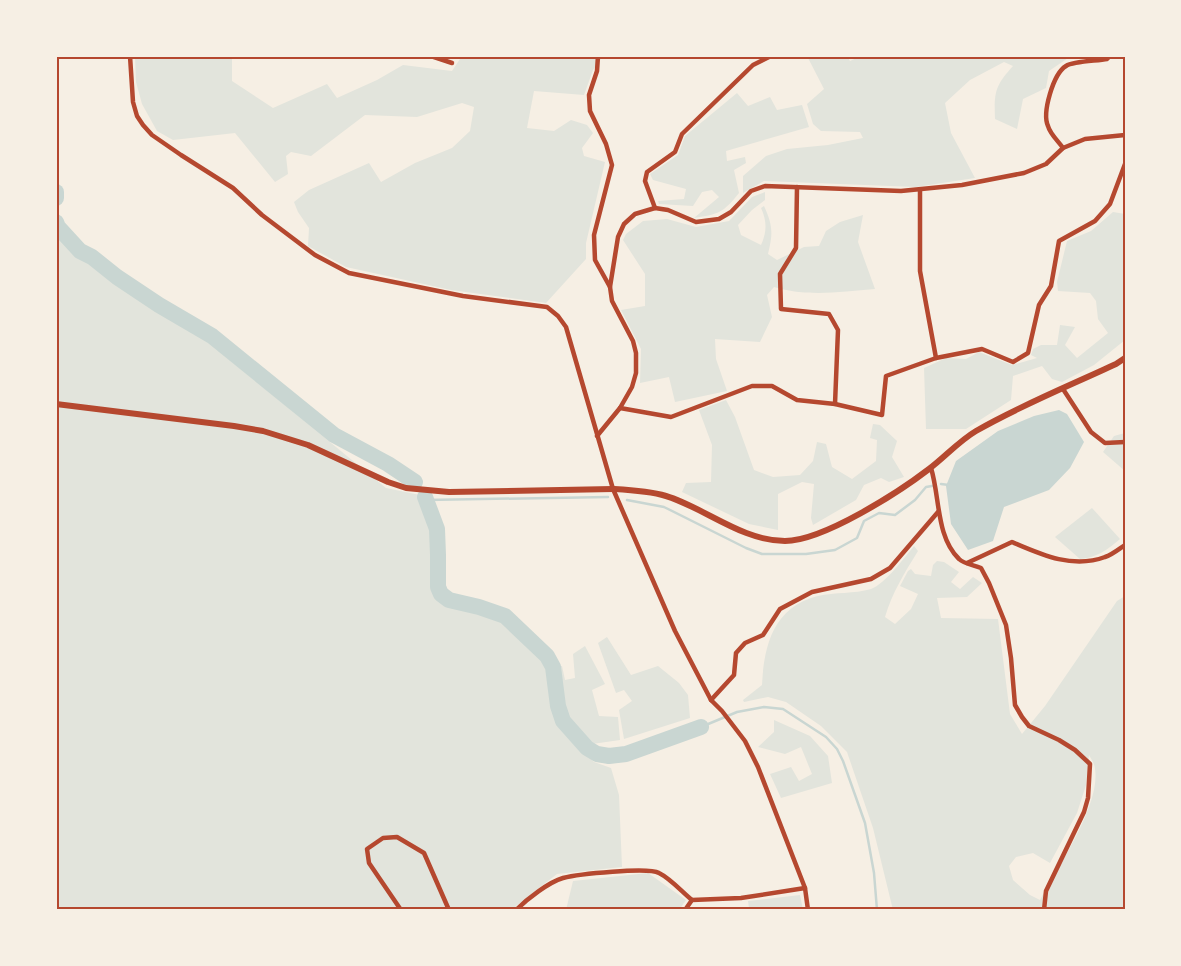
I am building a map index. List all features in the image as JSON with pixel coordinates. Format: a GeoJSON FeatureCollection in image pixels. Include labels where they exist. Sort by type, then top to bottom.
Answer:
{"type":"FeatureCollection","features":[{"type":"Feature","properties":{"kind":"main road"},"geometry":{"type":"LineString","coordinates":[[56,404],[263,431],[308,445],[388,482],[406,488],[449,492],[613,489],[634,490],[666,496],[737,528],[770,539],[785,541],[801,540],[819,534],[894,494],[930,468],[974,432],[1125,358]]}},
{"type":"Feature","properties":{"kind":"street"},"geometry":{"type":"LineString","coordinates":[[130,56],[133,102],[137,116],[143,126],[152,135],[233,188],[262,215],[315,256],[349,272],[463,296],[547,307],[558,316],[566,327],[613,489],[675,631],[711,700],[722,711],[744,742],[758,767],[804,888],[808,910]]}},
{"type":"Feature","properties":{"kind":"street"},"geometry":{"type":"LineString","coordinates":[[431,56],[452,62]]}},
{"type":"Feature","properties":{"kind":"street"},"geometry":{"type":"LineString","coordinates":[[598,56],[589,95],[590,111],[606,144],[612,165],[594,235],[595,260],[610,287]]}},
{"type":"Feature","properties":{"kind":"street"},"geometry":{"type":"LineString","coordinates":[[655,208],[645,181],[647,172],[675,152],[682,134],[709,110],[753,65],[771,56]]}},
{"type":"Feature","properties":{"kind":"street"},"geometry":{"type":"LineString","coordinates":[[1063,148],[1048,127],[1046,119],[1051,88],[1058,72],[1068,65],[1107,59],[1110,56]]}},
{"type":"Feature","properties":{"kind":"street"},"geometry":{"type":"LineString","coordinates":[[598,436],[620,408],[632,387],[636,374],[636,354],[633,341],[612,302],[610,287],[618,237],[624,224],[635,214],[655,208],[668,210],[696,222],[718,219],[731,212],[751,191],[766,186],[901,191],[962,185],[1024,173],[1046,164],[1063,148],[1085,139],[1125,135]]}},
{"type":"Feature","properties":{"kind":"street"},"geometry":{"type":"LineString","coordinates":[[620,408],[671,417],[752,386],[772,386],[797,400],[835,404],[882,415],[886,376],[936,358],[982,349],[1013,362],[1028,353],[1039,305],[1050,286],[1058,241],[1095,221],[1110,204],[1125,164]]}},
{"type":"Feature","properties":{"kind":"street"},"geometry":{"type":"LineString","coordinates":[[797,187],[796,248],[780,274],[781,309],[829,314],[838,330],[835,404]]}},
{"type":"Feature","properties":{"kind":"street"},"geometry":{"type":"LineString","coordinates":[[920,190],[920,271],[936,358]]}},
{"type":"Feature","properties":{"kind":"street"},"geometry":{"type":"LineString","coordinates":[[1063,389],[1091,432],[1105,443],[1125,442]]}},
{"type":"Feature","properties":{"kind":"street"},"geometry":{"type":"LineString","coordinates":[[930,468],[935,481],[938,512],[946,540],[960,560],[981,568],[1006,626],[1016,705],[1022,717],[1030,726],[1075,750],[1090,764],[1088,798],[1084,812],[1046,890],[1044,910]]}},
{"type":"Feature","properties":{"kind":"street"},"geometry":{"type":"LineString","coordinates":[[711,700],[734,675],[736,653],[746,643],[763,635],[780,609],[812,592],[871,579],[890,568],[938,512]]}},
{"type":"Feature","properties":{"kind":"street"},"geometry":{"type":"LineString","coordinates":[[967,563],[1012,542],[1036,553],[1083,563],[1107,557],[1125,545]]}},
{"type":"Feature","properties":{"kind":"street"},"geometry":{"type":"LineString","coordinates":[[401,910],[369,863],[368,849],[383,838],[397,837],[424,853],[449,910]]}},
{"type":"Feature","properties":{"kind":"street"},"geometry":{"type":"LineString","coordinates":[[516,910],[530,897],[562,878],[630,871],[648,870],[659,873],[692,900],[742,898],[804,888]]}},
{"type":"Feature","properties":{"kind":"street"},"geometry":{"type":"LineString","coordinates":[[685,910],[692,900]]}},
{"type":"Feature","properties":{"kind":"shaded area"},"geometry":{"type":"Polygon","coordinates":[[[135,56],[232,56],[232,81],[273,108],[327,84],[337,98],[377,80],[403,65],[452,71],[460,59],[466,56],[603,56],[593,70],[584,95],[534,91],[527,128],[554,131],[571,120],[587,125],[593,133],[582,148],[584,156],[605,162],[586,243],[586,259],[546,303],[451,290],[346,267],[308,246],[309,228],[298,212],[294,202],[309,190],[369,163],[381,182],[415,163],[452,148],[470,131],[474,107],[462,103],[417,117],[365,115],[311,156],[291,152],[286,156],[288,174],[275,182],[235,133],[173,140],[157,131],[142,104],[136,82],[135,56]]]}},
{"type":"Feature","properties":{"kind":"shaded area"},"geometry":{"type":"Polygon","coordinates":[[[807,56],[847,56],[850,61],[861,56],[1071,56],[1049,71],[1046,88],[1023,99],[1017,129],[995,119],[995,102],[999,84],[1013,66],[1004,62],[970,80],[945,103],[951,133],[975,178],[916,187],[764,181],[743,193],[743,176],[766,156],[787,149],[828,145],[863,138],[860,132],[821,131],[813,124],[807,104],[824,89],[807,56]]]}},
{"type":"Feature","properties":{"kind":"shaded area"},"geometry":{"type":"Polygon","coordinates":[[[737,93],[748,106],[770,97],[777,110],[802,105],[809,127],[726,151],[727,161],[745,157],[746,163],[734,170],[739,193],[720,212],[694,218],[719,197],[712,190],[702,192],[693,206],[659,204],[658,201],[684,199],[686,189],[653,180],[650,174],[678,155],[685,136],[737,93]]]}},
{"type":"Feature","properties":{"kind":"shaded area"},"geometry":{"type":"Polygon","coordinates":[[[765,192],[765,200],[738,225],[741,235],[761,245],[765,231],[765,222],[761,208],[764,206],[771,230],[768,254],[777,260],[804,247],[819,246],[826,231],[840,222],[863,215],[858,242],[875,289],[811,293],[774,287],[767,295],[772,317],[760,342],[715,339],[716,359],[727,391],[675,402],[669,377],[640,383],[641,349],[621,310],[645,306],[645,274],[623,240],[626,234],[643,221],[667,219],[696,227],[729,221],[752,197],[765,192]]]}},
{"type":"Feature","properties":{"kind":"shaded area"},"geometry":{"type":"Polygon","coordinates":[[[1113,212],[1125,214],[1125,340],[1094,365],[1062,382],[1052,379],[1042,366],[1013,376],[1011,400],[966,429],[926,429],[924,368],[946,358],[966,359],[979,352],[1012,365],[1037,358],[1031,355],[1033,349],[1041,345],[1057,345],[1060,325],[1075,327],[1065,345],[1077,358],[1108,333],[1098,319],[1096,301],[1090,293],[1058,291],[1057,282],[1067,241],[1091,231],[1113,212]]]}},
{"type":"Feature","properties":{"kind":"shaded area"},"geometry":{"type":"Polygon","coordinates":[[[56,232],[78,256],[131,293],[203,338],[386,488],[420,495],[429,513],[433,588],[446,604],[484,611],[502,618],[549,666],[562,666],[565,680],[575,678],[573,654],[585,646],[605,684],[592,690],[599,716],[618,717],[620,740],[592,744],[587,755],[594,762],[611,768],[619,795],[622,867],[557,874],[516,906],[515,910],[56,910],[56,545],[59,535],[56,521],[56,232]]]}},
{"type":"Feature","properties":{"kind":"shaded area"},"geometry":{"type":"Polygon","coordinates":[[[726,400],[735,417],[754,470],[773,477],[800,475],[813,461],[817,442],[826,444],[832,467],[852,479],[876,461],[877,440],[870,438],[873,424],[880,425],[897,441],[892,457],[904,477],[889,482],[881,478],[864,485],[856,500],[813,525],[811,518],[814,484],[802,482],[778,494],[778,530],[749,524],[682,492],[686,483],[711,482],[712,445],[699,410],[726,400]]]}},
{"type":"Feature","properties":{"kind":"shaded area"},"geometry":{"type":"Polygon","coordinates":[[[1059,410],[1067,414],[1084,442],[1070,468],[1049,490],[1004,507],[993,541],[968,550],[951,524],[946,486],[956,461],[998,431],[1034,416],[1059,410]]]}},
{"type":"Feature","properties":{"kind":"shaded area"},"geometry":{"type":"Polygon","coordinates":[[[1125,433],[1125,471],[1103,452],[1114,436],[1125,433]]]}},
{"type":"Feature","properties":{"kind":"shaded area"},"geometry":{"type":"Polygon","coordinates":[[[1092,508],[1120,539],[1097,555],[1080,559],[1055,537],[1092,508]]]}},
{"type":"Feature","properties":{"kind":"shaded area"},"geometry":{"type":"Polygon","coordinates":[[[914,546],[918,551],[895,591],[885,617],[895,624],[911,609],[918,594],[900,586],[911,569],[915,574],[931,576],[933,565],[937,561],[944,562],[959,572],[951,582],[960,589],[973,577],[982,583],[967,597],[937,598],[941,618],[998,619],[1010,714],[1022,734],[1045,706],[1117,601],[1125,596],[1123,733],[1125,910],[893,910],[873,828],[847,752],[821,726],[786,702],[768,697],[744,702],[743,700],[762,685],[765,655],[774,629],[781,618],[803,601],[818,596],[871,589],[888,576],[914,546]],[[1089,755],[1086,785],[1077,813],[1050,863],[1033,853],[1016,857],[1009,866],[1013,880],[1030,895],[1040,900],[1085,818],[1095,784],[1094,763],[1089,755]]]}},
{"type":"Feature","properties":{"kind":"shaded area"},"geometry":{"type":"Polygon","coordinates":[[[607,637],[631,675],[658,666],[679,683],[688,695],[690,718],[624,739],[619,710],[632,701],[624,690],[616,693],[598,643],[607,637]]]}},
{"type":"Feature","properties":{"kind":"shaded area"},"geometry":{"type":"Polygon","coordinates":[[[774,720],[810,736],[828,756],[832,783],[781,798],[770,774],[791,767],[799,781],[812,774],[801,747],[785,754],[758,747],[774,732],[774,720]]]}},
{"type":"Feature","properties":{"kind":"shaded area"},"geometry":{"type":"Polygon","coordinates":[[[648,873],[686,900],[679,910],[566,910],[573,881],[648,873]]]}},
{"type":"Feature","properties":{"kind":"shaded area"},"geometry":{"type":"Polygon","coordinates":[[[800,895],[803,910],[759,910],[749,908],[748,901],[800,895]]]}},
{"type":"Feature","properties":{"kind":"waterway"},"geometry":{"type":"LineString","coordinates":[[56,192],[56,198]]}},
{"type":"Feature","properties":{"kind":"waterway"},"geometry":{"type":"LineString","coordinates":[[56,222],[58,227],[80,251],[92,257],[117,277],[159,305],[212,336],[334,435],[388,464],[415,482]]}},
{"type":"Feature","properties":{"kind":"waterway"},"geometry":{"type":"LineString","coordinates":[[941,484],[949,485]]}},
{"type":"Feature","properties":{"kind":"waterway"},"geometry":{"type":"LineString","coordinates":[[627,500],[664,507],[746,548],[762,554],[806,554],[835,550],[857,538],[864,521],[879,513],[895,515],[915,500],[926,487],[932,486]]}},
{"type":"Feature","properties":{"kind":"waterway"},"geometry":{"type":"LineString","coordinates":[[425,497],[437,529],[438,587],[441,594],[449,600],[479,607],[505,616],[547,656],[553,667],[558,706],[563,721],[587,748],[597,754],[609,756],[626,754],[701,727]]}},
{"type":"Feature","properties":{"kind":"waterway"},"geometry":{"type":"LineString","coordinates":[[426,500],[608,497]]}},
{"type":"Feature","properties":{"kind":"waterway"},"geometry":{"type":"LineString","coordinates":[[701,727],[737,712],[764,707],[783,709],[826,737],[837,749],[843,761],[865,823],[874,873],[877,910]]}}]}
